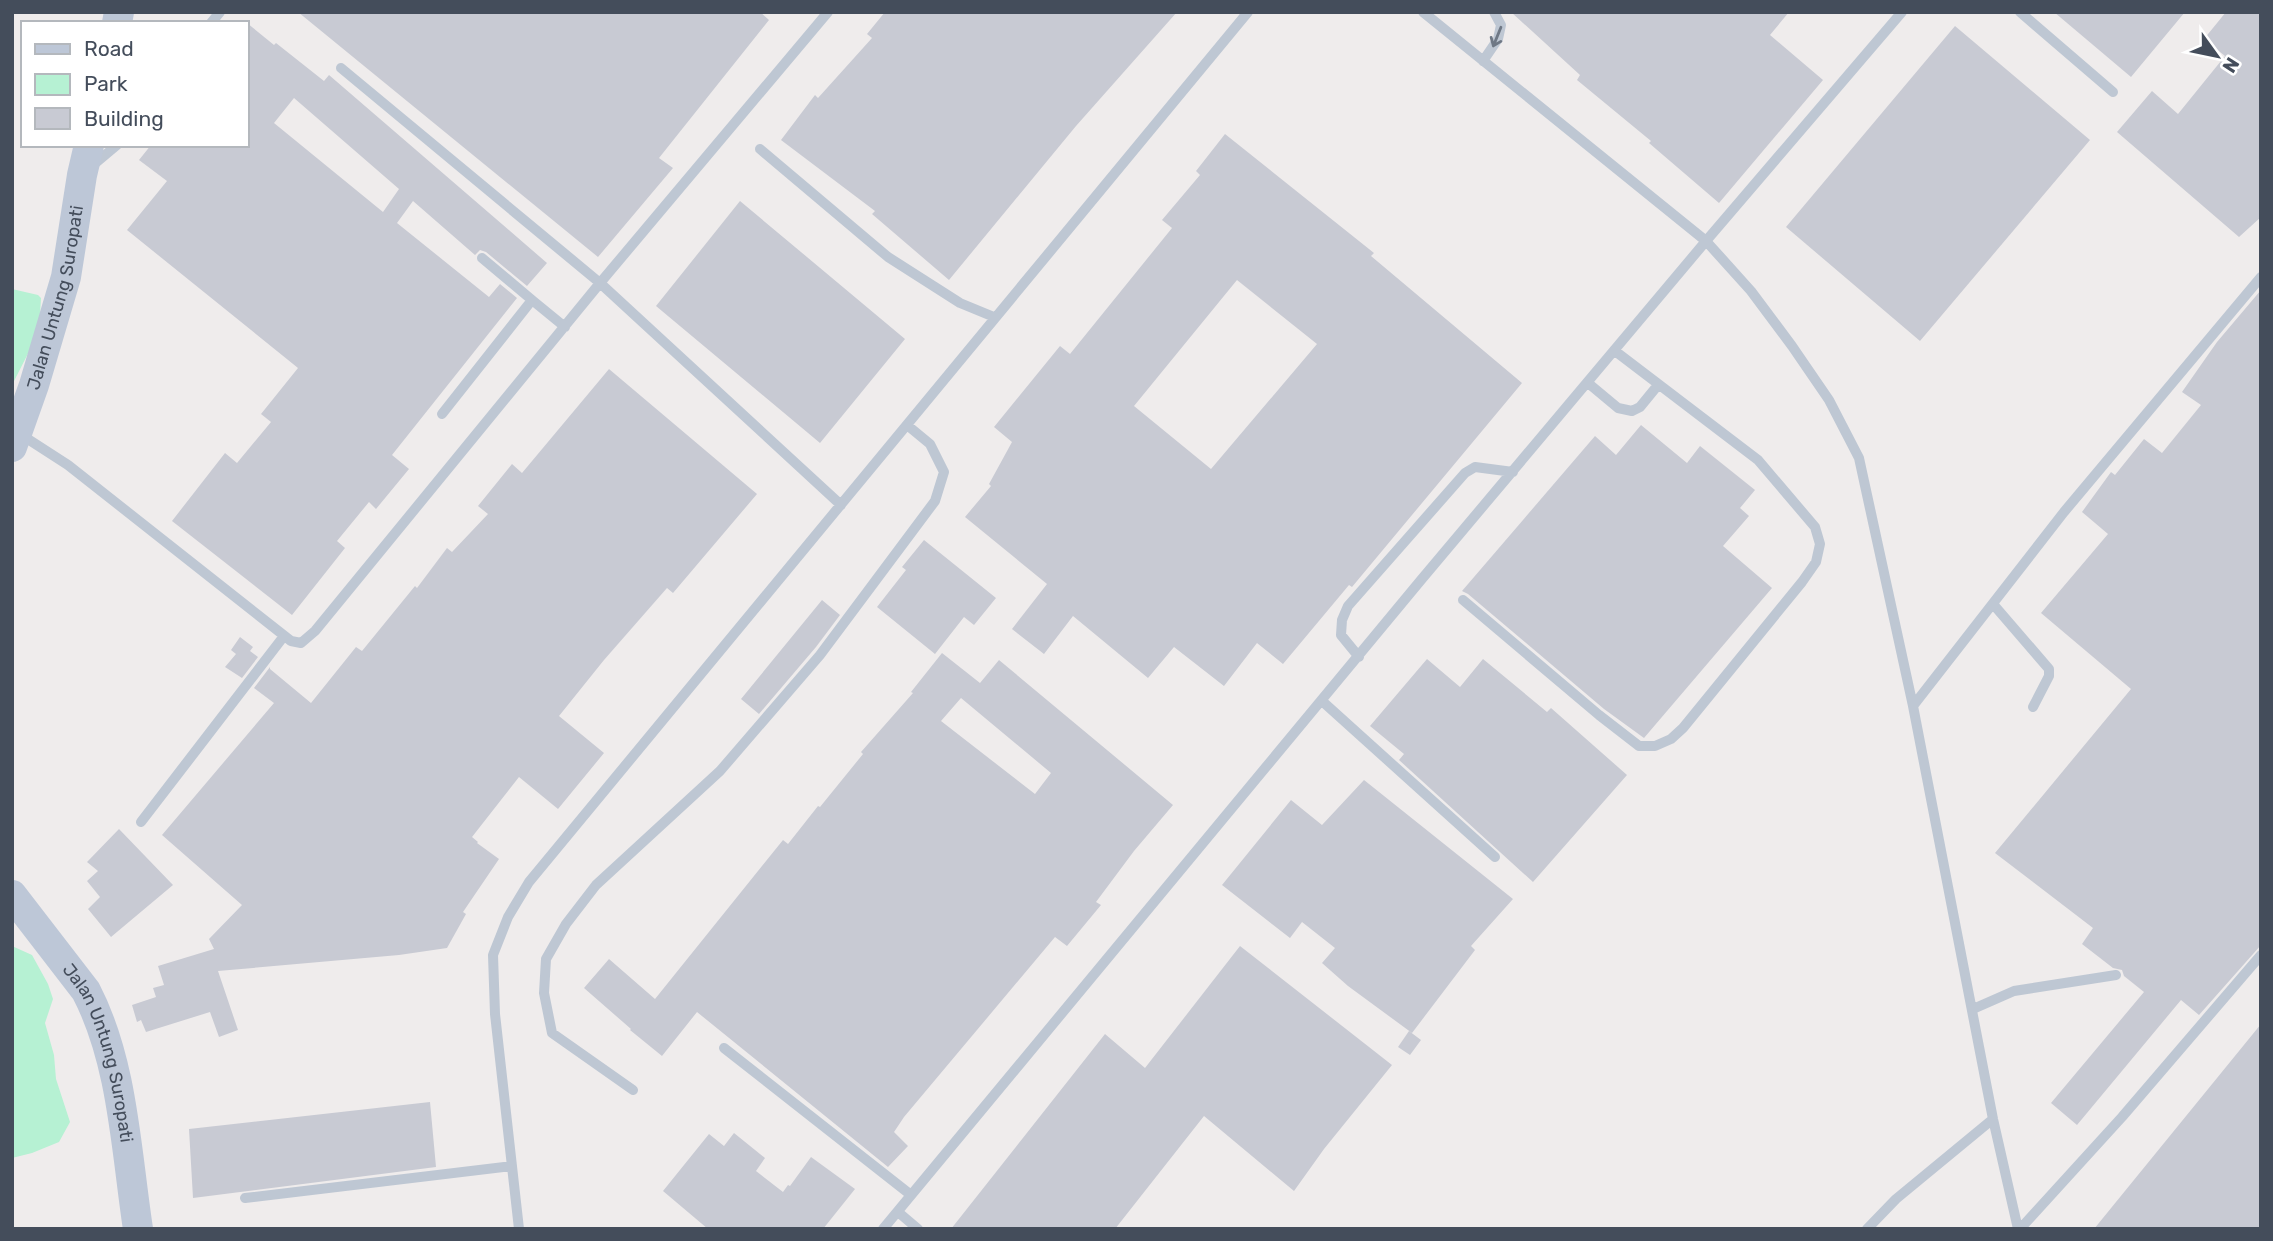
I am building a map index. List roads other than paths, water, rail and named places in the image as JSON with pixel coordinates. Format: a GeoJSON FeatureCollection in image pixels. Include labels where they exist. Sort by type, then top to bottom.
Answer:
{"type":"FeatureCollection","features":[{"type":"Feature","properties":{"kind":"main road","name":"Jalan Untung Suropati"},"geometry":{"type":"LineString","coordinates":[[15,440],[66,277],[89,147]]}},
{"type":"Feature","properties":{"kind":"main road","name":"Jalan Untung Suropati"},"geometry":{"type":"LineString","coordinates":[[12,895],[86,990],[94,1006],[112,1058],[121,1096],[138,1229]]}},
{"type":"Feature","properties":{"kind":"lane"},"geometry":{"type":"LineString","coordinates":[[15,440],[68,465],[284,636],[301,643],[315,632],[600,283],[828,12]]}},
{"type":"Feature","properties":{"kind":"lane"},"geometry":{"type":"LineString","coordinates":[[519,1229],[495,1014],[493,955],[508,917],[529,881],[1248,12]]}},
{"type":"Feature","properties":{"kind":"lane"},"geometry":{"type":"LineString","coordinates":[[1423,12],[1706,241],[1751,291],[1792,346],[1829,400],[1859,457],[1913,706],[1993,1119],[2019,1229]]}},
{"type":"Feature","properties":{"kind":"lane"},"geometry":{"type":"LineString","coordinates":[[1483,61],[1498,39],[1502,24],[1494,12]]}},
{"type":"Feature","properties":{"kind":"lane"},"geometry":{"type":"LineString","coordinates":[[883,1229],[1706,241],[1902,12]]}},
{"type":"Feature","properties":{"kind":"lane"},"geometry":{"type":"LineString","coordinates":[[2020,12],[2113,92]]}},
{"type":"Feature","properties":{"kind":"lane"},"geometry":{"type":"LineString","coordinates":[[341,68],[600,283],[841,505]]}},
{"type":"Feature","properties":{"kind":"lane"},"geometry":{"type":"LineString","coordinates":[[82,175],[115,147]]}},
{"type":"Feature","properties":{"kind":"lane"},"geometry":{"type":"LineString","coordinates":[[760,149],[888,257],[960,303],[994,317]]}},
{"type":"Feature","properties":{"kind":"lane"},"geometry":{"type":"LineString","coordinates":[[482,258],[565,327]]}},
{"type":"Feature","properties":{"kind":"lane"},"geometry":{"type":"LineString","coordinates":[[1913,706],[2071,503],[2261,277]]}},
{"type":"Feature","properties":{"kind":"lane"},"geometry":{"type":"LineString","coordinates":[[442,414],[532,300]]}},
{"type":"Feature","properties":{"kind":"lane"},"geometry":{"type":"LineString","coordinates":[[1463,600],[1639,746],[1655,746],[1683,728],[1816,562],[1820,544],[1815,527],[1758,460],[1615,351]]}},
{"type":"Feature","properties":{"kind":"lane"},"geometry":{"type":"LineString","coordinates":[[1588,383],[1618,408],[1632,411],[1640,407],[1658,385]]}},
{"type":"Feature","properties":{"kind":"lane"},"geometry":{"type":"LineString","coordinates":[[633,1090],[552,1033],[544,993],[546,959],[566,924],[596,885],[720,771],[820,655],[935,501],[944,472],[930,444],[907,425]]}},
{"type":"Feature","properties":{"kind":"lane"},"geometry":{"type":"LineString","coordinates":[[1359,657],[1342,635],[1342,620],[1348,606],[1465,473],[1475,467],[1513,472]]}},
{"type":"Feature","properties":{"kind":"lane"},"geometry":{"type":"LineString","coordinates":[[1993,604],[2049,669],[2049,676],[2033,707]]}},
{"type":"Feature","properties":{"kind":"lane"},"geometry":{"type":"LineString","coordinates":[[141,822],[284,636]]}},
{"type":"Feature","properties":{"kind":"lane"},"geometry":{"type":"LineString","coordinates":[[1322,701],[1495,857]]}},
{"type":"Feature","properties":{"kind":"lane"},"geometry":{"type":"LineString","coordinates":[[2019,1229],[2122,1117],[2261,955]]}},
{"type":"Feature","properties":{"kind":"lane"},"geometry":{"type":"LineString","coordinates":[[1973,1009],[2014,991],[2116,975]]}},
{"type":"Feature","properties":{"kind":"lane"},"geometry":{"type":"LineString","coordinates":[[724,1048],[911,1195]]}},
{"type":"Feature","properties":{"kind":"lane"},"geometry":{"type":"LineString","coordinates":[[1867,1229],[1896,1199],[1993,1119]]}},
{"type":"Feature","properties":{"kind":"lane"},"geometry":{"type":"LineString","coordinates":[[245,1198],[512,1166]]}},
{"type":"Feature","properties":{"kind":"lane"},"geometry":{"type":"LineString","coordinates":[[898,1212],[918,1229]]}}]}
